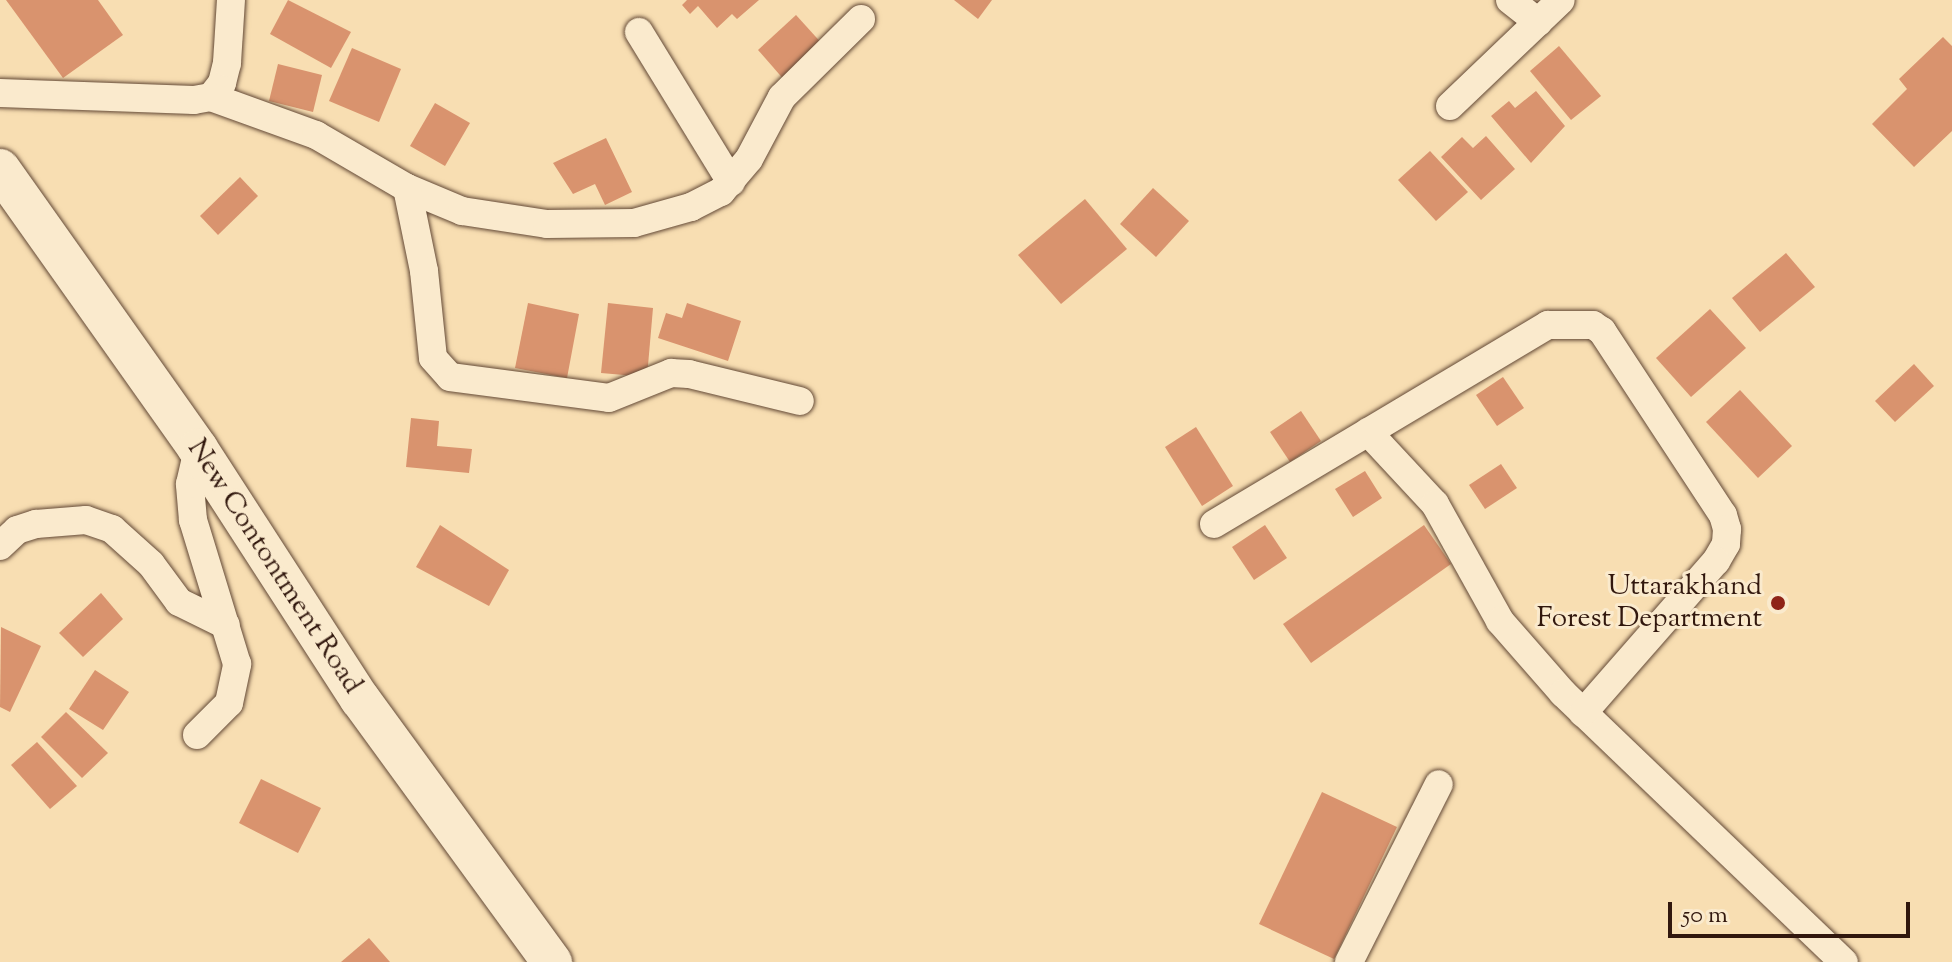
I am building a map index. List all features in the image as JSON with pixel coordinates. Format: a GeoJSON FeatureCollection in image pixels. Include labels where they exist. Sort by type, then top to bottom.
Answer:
{"type":"FeatureCollection","features":[{"type":"Feature","properties":{"kind":"street"},"geometry":{"type":"LineString","coordinates":[[211,97],[222,83],[227,63],[231,0]]}},
{"type":"Feature","properties":{"kind":"street"},"geometry":{"type":"LineString","coordinates":[[1510,0],[1538,22]]}},
{"type":"Feature","properties":{"kind":"street"},"geometry":{"type":"LineString","coordinates":[[1450,106],[1561,0]]}},
{"type":"Feature","properties":{"kind":"street"},"geometry":{"type":"LineString","coordinates":[[0,93],[194,100],[211,97],[316,135],[407,188],[484,216],[607,226],[691,207],[731,182],[782,97],[861,19]]}},
{"type":"Feature","properties":{"kind":"street"},"geometry":{"type":"LineString","coordinates":[[639,32],[731,182]]}},
{"type":"Feature","properties":{"kind":"street","name":"New Contontment Road"},"geometry":{"type":"LineString","coordinates":[[0,169],[198,449],[360,699],[552,962]]}},
{"type":"Feature","properties":{"kind":"street"},"geometry":{"type":"LineString","coordinates":[[407,188],[424,271],[433,358],[450,377],[609,398],[671,373],[689,374],[800,401]]}},
{"type":"Feature","properties":{"kind":"street"},"geometry":{"type":"LineString","coordinates":[[1214,524],[1548,325],[1569,322],[1602,331],[1723,515],[1727,529],[1726,544],[1716,561],[1583,713]]}},
{"type":"Feature","properties":{"kind":"street"},"geometry":{"type":"LineString","coordinates":[[1368,432],[1435,504],[1500,621],[1583,713],[1844,962]]}},
{"type":"Feature","properties":{"kind":"street"},"geometry":{"type":"LineString","coordinates":[[197,735],[229,703],[236,686],[237,664],[193,520],[190,484],[198,449]]}},
{"type":"Feature","properties":{"kind":"street"},"geometry":{"type":"LineString","coordinates":[[0,546],[17,530],[36,524],[86,520],[112,529],[151,564],[179,602],[226,625]]}},
{"type":"Feature","properties":{"kind":"street"},"geometry":{"type":"LineString","coordinates":[[1349,962],[1439,784]]}},
{"type":"Feature","properties":{"kind":"building"},"geometry":{"type":"Polygon","coordinates":[[[6,0],[98,0],[123,35],[63,78],[6,0]]]}},
{"type":"Feature","properties":{"kind":"building"},"geometry":{"type":"Polygon","coordinates":[[[288,0],[351,32],[331,68],[270,34],[288,0]]]}},
{"type":"Feature","properties":{"kind":"building"},"geometry":{"type":"Polygon","coordinates":[[[687,0],[759,0],[737,19],[732,14],[717,28],[698,6],[690,14],[682,5],[687,0]]]}},
{"type":"Feature","properties":{"kind":"building"},"geometry":{"type":"Polygon","coordinates":[[[954,0],[992,0],[978,19],[954,0]]]}},
{"type":"Feature","properties":{"kind":"building"},"geometry":{"type":"Polygon","coordinates":[[[796,15],[825,47],[786,82],[758,50],[796,15]]]}},
{"type":"Feature","properties":{"kind":"building"},"geometry":{"type":"Polygon","coordinates":[[[1943,37],[1952,46],[1952,131],[1914,167],[1872,124],[1907,89],[1899,79],[1943,37]]]}},
{"type":"Feature","properties":{"kind":"building"},"geometry":{"type":"Polygon","coordinates":[[[1559,46],[1601,96],[1571,120],[1530,71],[1559,46]]]}},
{"type":"Feature","properties":{"kind":"building"},"geometry":{"type":"Polygon","coordinates":[[[352,48],[401,69],[379,122],[329,101],[352,48]]]}},
{"type":"Feature","properties":{"kind":"building"},"geometry":{"type":"Polygon","coordinates":[[[278,64],[322,75],[313,112],[269,101],[278,64]]]}},
{"type":"Feature","properties":{"kind":"building"},"geometry":{"type":"Polygon","coordinates":[[[1536,91],[1565,126],[1531,163],[1491,116],[1509,101],[1515,108],[1536,91]]]}},
{"type":"Feature","properties":{"kind":"building"},"geometry":{"type":"Polygon","coordinates":[[[435,103],[470,123],[445,166],[410,146],[435,103]]]}},
{"type":"Feature","properties":{"kind":"building"},"geometry":{"type":"Polygon","coordinates":[[[1486,136],[1515,169],[1481,200],[1441,157],[1462,137],[1473,148],[1486,136]]]}},
{"type":"Feature","properties":{"kind":"building"},"geometry":{"type":"Polygon","coordinates":[[[606,138],[632,192],[605,205],[595,184],[573,194],[553,163],[606,138]]]}},
{"type":"Feature","properties":{"kind":"building"},"geometry":{"type":"Polygon","coordinates":[[[1430,151],[1468,192],[1436,221],[1398,180],[1430,151]]]}},
{"type":"Feature","properties":{"kind":"building"},"geometry":{"type":"Polygon","coordinates":[[[240,177],[258,196],[218,235],[200,216],[240,177]]]}},
{"type":"Feature","properties":{"kind":"building"},"geometry":{"type":"Polygon","coordinates":[[[1153,188],[1189,221],[1156,257],[1120,224],[1153,188]]]}},
{"type":"Feature","properties":{"kind":"building"},"geometry":{"type":"Polygon","coordinates":[[[1085,199],[1127,249],[1061,304],[1018,255],[1085,199]]]}},
{"type":"Feature","properties":{"kind":"building"},"geometry":{"type":"Polygon","coordinates":[[[1786,253],[1815,287],[1760,332],[1732,298],[1786,253]]]}},
{"type":"Feature","properties":{"kind":"building"},"geometry":{"type":"Polygon","coordinates":[[[528,303],[579,314],[567,378],[515,368],[528,303]]]}},
{"type":"Feature","properties":{"kind":"building"},"geometry":{"type":"Polygon","coordinates":[[[608,303],[653,308],[647,377],[601,373],[608,303]]]}},
{"type":"Feature","properties":{"kind":"building"},"geometry":{"type":"Polygon","coordinates":[[[687,303],[741,321],[728,361],[658,338],[666,313],[682,318],[687,303]]]}},
{"type":"Feature","properties":{"kind":"building"},"geometry":{"type":"Polygon","coordinates":[[[1710,309],[1746,348],[1691,397],[1656,358],[1710,309]]]}},
{"type":"Feature","properties":{"kind":"building"},"geometry":{"type":"Polygon","coordinates":[[[1914,364],[1934,386],[1895,422],[1875,401],[1914,364]]]}},
{"type":"Feature","properties":{"kind":"building"},"geometry":{"type":"Polygon","coordinates":[[[1503,377],[1524,408],[1497,426],[1476,395],[1503,377]]]}},
{"type":"Feature","properties":{"kind":"building"},"geometry":{"type":"Polygon","coordinates":[[[1740,390],[1792,446],[1758,478],[1706,422],[1740,390]]]}},
{"type":"Feature","properties":{"kind":"building"},"geometry":{"type":"Polygon","coordinates":[[[1301,411],[1321,441],[1290,462],[1270,432],[1301,411]]]}},
{"type":"Feature","properties":{"kind":"building"},"geometry":{"type":"Polygon","coordinates":[[[411,418],[439,421],[437,446],[472,449],[469,473],[406,467],[411,418]]]}},
{"type":"Feature","properties":{"kind":"building"},"geometry":{"type":"Polygon","coordinates":[[[1196,427],[1233,486],[1202,506],[1165,447],[1196,427]]]}},
{"type":"Feature","properties":{"kind":"building"},"geometry":{"type":"Polygon","coordinates":[[[1501,464],[1517,488],[1485,509],[1469,485],[1501,464]]]}},
{"type":"Feature","properties":{"kind":"building"},"geometry":{"type":"Polygon","coordinates":[[[1365,471],[1382,498],[1353,517],[1335,489],[1365,471]]]}},
{"type":"Feature","properties":{"kind":"building"},"geometry":{"type":"Polygon","coordinates":[[[440,525],[509,570],[489,606],[416,567],[440,525]]]}},
{"type":"Feature","properties":{"kind":"building"},"geometry":{"type":"Polygon","coordinates":[[[1265,525],[1287,558],[1254,580],[1232,547],[1265,525]]]}},
{"type":"Feature","properties":{"kind":"building"},"geometry":{"type":"Polygon","coordinates":[[[1424,525],[1451,564],[1311,663],[1283,624],[1424,525]]]}},
{"type":"Feature","properties":{"kind":"building"},"geometry":{"type":"Polygon","coordinates":[[[101,593],[123,619],[83,657],[59,633],[101,593]]]}},
{"type":"Feature","properties":{"kind":"building"},"geometry":{"type":"Polygon","coordinates":[[[1,627],[41,646],[10,712],[0,707],[1,627]]]}},
{"type":"Feature","properties":{"kind":"building"},"geometry":{"type":"Polygon","coordinates":[[[95,670],[129,692],[103,730],[69,709],[95,670]]]}},
{"type":"Feature","properties":{"kind":"building"},"geometry":{"type":"Polygon","coordinates":[[[66,712],[108,753],[82,778],[41,737],[66,712]]]}},
{"type":"Feature","properties":{"kind":"building"},"geometry":{"type":"Polygon","coordinates":[[[37,742],[77,786],[50,809],[11,765],[37,742]]]}},
{"type":"Feature","properties":{"kind":"building"},"geometry":{"type":"Polygon","coordinates":[[[261,779],[321,808],[298,853],[239,823],[261,779]]]}},
{"type":"Feature","properties":{"kind":"building"},"geometry":{"type":"Polygon","coordinates":[[[1322,792],[1397,827],[1334,959],[1259,924],[1322,792]]]}},
{"type":"Feature","properties":{"kind":"building"},"geometry":{"type":"Polygon","coordinates":[[[369,938],[390,962],[341,962],[369,938]]]}},
{"type":"Feature","properties":{"kind":"place","name":"Uttarakhand Forest Department"},"geometry":{"type":"Point","coordinates":[1778,603]}}]}
